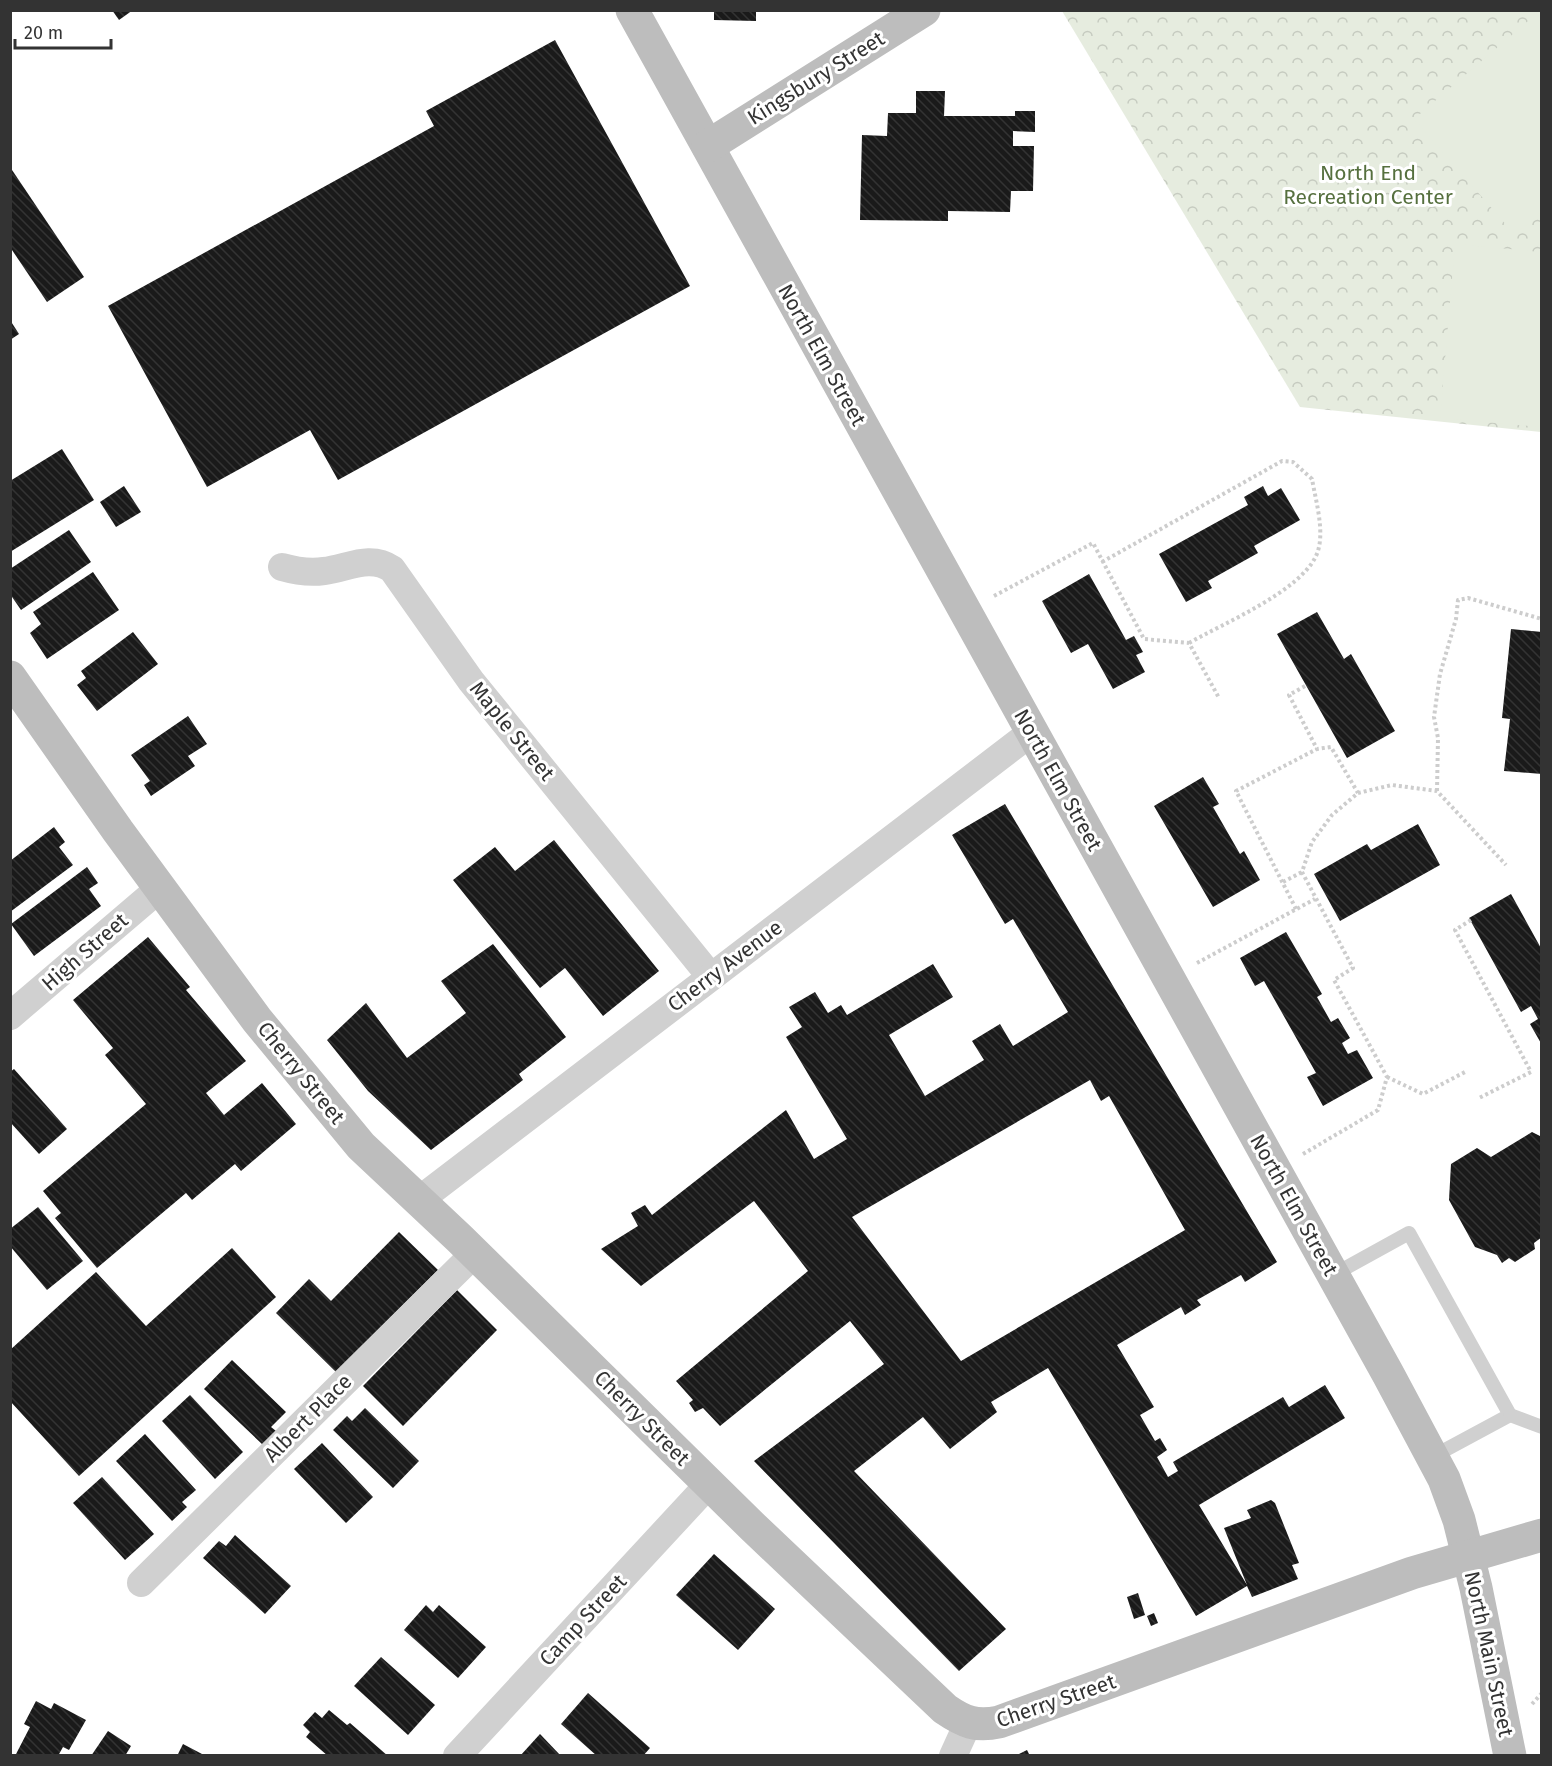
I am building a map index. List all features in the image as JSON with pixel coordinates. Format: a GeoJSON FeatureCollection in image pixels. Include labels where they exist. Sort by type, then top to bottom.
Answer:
{"type":"FeatureCollection","features":[{"type":"Feature","properties":{"kind":"main road","name":"North Elm Street"},"geometry":{"type":"LineString","coordinates":[[632,10],[1432,1457],[1452,1499],[1469,1557]]}},
{"type":"Feature","properties":{"kind":"main road","name":"Kingsbury Street"},"geometry":{"type":"LineString","coordinates":[[708,146],[924,10]]}},
{"type":"Feature","properties":{"kind":"main road","name":"Cherry Street"},"geometry":{"type":"LineString","coordinates":[[10,677],[160,888],[313,1090],[361,1146],[475,1253],[709,1484],[945,1709],[978,1726],[999,1722],[1412,1573],[1469,1557]]}},
{"type":"Feature","properties":{"kind":"main road","name":"North Main Street"},"geometry":{"type":"LineString","coordinates":[[1510,1755],[1469,1557],[1542,1534]]}},
{"type":"Feature","properties":{"kind":"street","name":"Maple Street"},"geometry":{"type":"LineString","coordinates":[[282,567],[299,572],[321,572],[372,561],[383,563],[392,569],[471,681],[711,977]]}},
{"type":"Feature","properties":{"kind":"street","name":"Cherry Avenue"},"geometry":{"type":"LineString","coordinates":[[418,1201],[1032,732]]}},
{"type":"Feature","properties":{"kind":"street","name":"High Street"},"geometry":{"type":"LineString","coordinates":[[10,1016],[160,888]]}},
{"type":"Feature","properties":{"kind":"street","name":"Albert Place"},"geometry":{"type":"LineString","coordinates":[[141,1583],[475,1253]]}},
{"type":"Feature","properties":{"kind":"street","name":"Camp Street"},"geometry":{"type":"LineString","coordinates":[[457,1755],[709,1484]]}},
{"type":"Feature","properties":{"kind":"street"},"geometry":{"type":"LineString","coordinates":[[953,1755],[969,1723]]}},
{"type":"Feature","properties":{"kind":"lane"},"geometry":{"type":"LineString","coordinates":[[1333,1275],[1409,1233],[1510,1415],[1542,1427]]}},
{"type":"Feature","properties":{"kind":"lane"},"geometry":{"type":"LineString","coordinates":[[1432,1457],[1510,1415]]}},
{"type":"Feature","properties":{"kind":"path"},"geometry":{"type":"LineString","coordinates":[[965,612],[1093,543],[1102,562],[1144,639],[1188,643],[1296,584],[1316,556],[1320,534],[1312,479],[1293,462],[1282,461],[1102,562]]}},
{"type":"Feature","properties":{"kind":"path"},"geometry":{"type":"LineString","coordinates":[[1437,791],[1438,738],[1434,717],[1440,674],[1456,619],[1458,600],[1468,597],[1542,619]]}},
{"type":"Feature","properties":{"kind":"path"},"geometry":{"type":"LineString","coordinates":[[1188,643],[1219,698]]}},
{"type":"Feature","properties":{"kind":"path"},"geometry":{"type":"LineString","coordinates":[[1305,686],[1289,695],[1317,749]]}},
{"type":"Feature","properties":{"kind":"path"},"geometry":{"type":"LineString","coordinates":[[1296,909],[1236,791],[1317,749],[1330,747],[1358,794]]}},
{"type":"Feature","properties":{"kind":"path"},"geometry":{"type":"LineString","coordinates":[[1283,882],[1302,872],[1312,842],[1332,815],[1358,794],[1392,785],[1437,791],[1506,865]]}},
{"type":"Feature","properties":{"kind":"path"},"geometry":{"type":"LineString","coordinates":[[1302,872],[1353,968],[1334,980],[1387,1077],[1423,1094],[1466,1072]]}},
{"type":"Feature","properties":{"kind":"path"},"geometry":{"type":"LineString","coordinates":[[1168,978],[1315,899]]}},
{"type":"Feature","properties":{"kind":"path"},"geometry":{"type":"LineString","coordinates":[[1471,921],[1455,930],[1532,1071],[1479,1098]]}},
{"type":"Feature","properties":{"kind":"path"},"geometry":{"type":"LineString","coordinates":[[1275,1170],[1378,1110],[1387,1077]]}},
{"type":"Feature","properties":{"kind":"green space"},"geometry":{"type":"Polygon","coordinates":[[[1541,10],[1541,212],[1515,235],[1414,119],[1541,10]]]}},
{"type":"Feature","properties":{"kind":"green space","name":"North End Recreation Center"},"geometry":{"type":"Polygon","coordinates":[[[1062,11],[1541,11],[1541,432],[1300,407],[1062,11]]]}},
{"type":"Feature","properties":{"kind":"green space"},"geometry":{"type":"Polygon","coordinates":[[[1455,244],[1541,252],[1541,427],[1440,418],[1455,244]]]}},
{"type":"Feature","properties":{"kind":"building"},"geometry":{"type":"Polygon","coordinates":[[[112,10],[133,10],[119,20],[112,10]]]}},
{"type":"Feature","properties":{"kind":"building"},"geometry":{"type":"Polygon","coordinates":[[[714,10],[756,10],[756,21],[714,20],[714,10]]]}},
{"type":"Feature","properties":{"kind":"building"},"geometry":{"type":"Polygon","coordinates":[[[555,40],[690,286],[338,480],[310,430],[207,487],[108,306],[434,126],[426,111],[555,40]]]}},
{"type":"Feature","properties":{"kind":"building"},"geometry":{"type":"Polygon","coordinates":[[[916,91],[945,91],[944,116],[1015,116],[1015,111],[1035,111],[1035,132],[1013,131],[1013,146],[1034,146],[1033,191],[1011,191],[1010,212],[948,211],[948,221],[860,220],[862,135],[887,136],[888,113],[916,113],[916,91]]]}},
{"type":"Feature","properties":{"kind":"building"},"geometry":{"type":"Polygon","coordinates":[[[10,167],[84,277],[47,302],[10,247],[10,167]]]}},
{"type":"Feature","properties":{"kind":"building"},"geometry":{"type":"Polygon","coordinates":[[[10,320],[19,334],[10,340],[10,320]]]}},
{"type":"Feature","properties":{"kind":"building"},"geometry":{"type":"Polygon","coordinates":[[[62,449],[94,500],[10,552],[10,481],[62,449]]]}},
{"type":"Feature","properties":{"kind":"building"},"geometry":{"type":"Polygon","coordinates":[[[124,486],[141,512],[116,527],[100,502],[124,486]]]}},
{"type":"Feature","properties":{"kind":"building"},"geometry":{"type":"Polygon","coordinates":[[[1263,486],[1268,496],[1281,488],[1300,520],[1254,546],[1258,553],[1208,581],[1212,588],[1186,602],[1159,554],[1248,505],[1244,497],[1263,486]]]}},
{"type":"Feature","properties":{"kind":"building"},"geometry":{"type":"Polygon","coordinates":[[[69,530],[91,562],[21,610],[10,594],[10,569],[69,530]]]}},
{"type":"Feature","properties":{"kind":"building"},"geometry":{"type":"Polygon","coordinates":[[[93,572],[119,610],[47,659],[30,633],[41,624],[33,612],[93,572]]]}},
{"type":"Feature","properties":{"kind":"building"},"geometry":{"type":"Polygon","coordinates":[[[1089,574],[1126,640],[1134,636],[1143,652],[1136,655],[1145,672],[1113,689],[1088,644],[1071,653],[1042,601],[1089,574]]]}},
{"type":"Feature","properties":{"kind":"building"},"geometry":{"type":"Polygon","coordinates":[[[1317,612],[1344,659],[1351,654],[1395,731],[1347,758],[1277,634],[1317,612]]]}},
{"type":"Feature","properties":{"kind":"building"},"geometry":{"type":"Polygon","coordinates":[[[1511,629],[1542,632],[1542,774],[1504,771],[1510,719],[1502,718],[1511,629]]]}},
{"type":"Feature","properties":{"kind":"building"},"geometry":{"type":"Polygon","coordinates":[[[133,632],[158,664],[97,711],[77,685],[86,678],[81,671],[133,632]]]}},
{"type":"Feature","properties":{"kind":"building"},"geometry":{"type":"Polygon","coordinates":[[[188,716],[207,744],[188,756],[195,766],[151,796],[144,785],[150,781],[131,755],[188,716]]]}},
{"type":"Feature","properties":{"kind":"building"},"geometry":{"type":"Polygon","coordinates":[[[1203,777],[1219,804],[1213,807],[1240,854],[1244,851],[1260,880],[1213,907],[1154,806],[1203,777]]]}},
{"type":"Feature","properties":{"kind":"building"},"geometry":{"type":"Polygon","coordinates":[[[1005,804],[1277,1262],[1245,1282],[1241,1275],[1197,1300],[1201,1305],[1185,1315],[1181,1307],[1117,1345],[1154,1407],[1140,1415],[1155,1441],[1160,1438],[1167,1450],[1157,1457],[1168,1477],[1178,1471],[1173,1462],[1283,1397],[1289,1407],[1325,1385],[1345,1418],[1199,1505],[1247,1585],[1224,1528],[1251,1518],[1247,1510],[1271,1500],[1275,1503],[1299,1563],[1292,1565],[1298,1579],[1252,1597],[1247,1586],[1196,1616],[1048,1368],[991,1402],[997,1412],[950,1449],[923,1417],[854,1471],[1006,1629],[959,1671],[754,1461],[884,1364],[850,1321],[720,1426],[703,1408],[695,1412],[689,1403],[693,1400],[676,1381],[808,1271],[754,1201],[641,1286],[601,1249],[638,1226],[631,1213],[645,1205],[652,1215],[786,1110],[814,1159],[847,1139],[786,1037],[802,1027],[789,1007],[815,992],[828,1013],[841,1005],[847,1015],[933,964],[953,997],[889,1035],[925,1096],[984,1060],[972,1041],[1000,1024],[1013,1046],[1068,1012],[1013,919],[1005,924],[952,835],[1005,804]],[[1090,1080],[852,1217],[961,1361],[1185,1230],[1109,1096],[1101,1101],[1090,1080]]]}},
{"type":"Feature","properties":{"kind":"building"},"geometry":{"type":"Polygon","coordinates":[[[1418,824],[1440,865],[1340,921],[1314,874],[1367,844],[1371,850],[1418,824]]]}},
{"type":"Feature","properties":{"kind":"building"},"geometry":{"type":"Polygon","coordinates":[[[54,827],[65,842],[59,847],[73,865],[10,912],[10,861],[54,827]]]}},
{"type":"Feature","properties":{"kind":"building"},"geometry":{"type":"Polygon","coordinates":[[[554,840],[659,971],[603,1016],[565,968],[540,988],[453,880],[495,847],[515,871],[554,840]]]}},
{"type":"Feature","properties":{"kind":"building"},"geometry":{"type":"Polygon","coordinates":[[[87,867],[98,883],[89,889],[101,906],[34,956],[11,924],[87,867]]]}},
{"type":"Feature","properties":{"kind":"building"},"geometry":{"type":"Polygon","coordinates":[[[1511,894],[1542,950],[1542,1045],[1530,1024],[1538,1019],[1531,1006],[1521,1012],[1469,918],[1511,894]]]}},
{"type":"Feature","properties":{"kind":"building"},"geometry":{"type":"Polygon","coordinates":[[[1286,932],[1322,994],[1317,997],[1331,1022],[1338,1018],[1350,1038],[1342,1043],[1348,1054],[1357,1050],[1373,1078],[1323,1106],[1307,1077],[1316,1073],[1264,981],[1255,986],[1240,958],[1286,932]]]}},
{"type":"Feature","properties":{"kind":"building"},"geometry":{"type":"Polygon","coordinates":[[[148,937],[190,987],[186,990],[246,1061],[206,1093],[224,1115],[262,1083],[296,1124],[241,1171],[235,1164],[192,1200],[186,1193],[97,1268],[55,1218],[61,1213],[43,1191],[146,1104],[105,1055],[113,1048],[73,1000],[148,937]]]}},
{"type":"Feature","properties":{"kind":"building"},"geometry":{"type":"Polygon","coordinates":[[[493,944],[566,1037],[519,1074],[523,1080],[431,1150],[368,1091],[327,1040],[366,1003],[407,1058],[466,1013],[441,981],[493,944]]]}},
{"type":"Feature","properties":{"kind":"building"},"geometry":{"type":"Polygon","coordinates":[[[14,1069],[67,1129],[39,1154],[10,1122],[10,1072],[14,1069]]]}},
{"type":"Feature","properties":{"kind":"building"},"geometry":{"type":"Polygon","coordinates":[[[1532,1132],[1542,1137],[1542,1237],[1534,1243],[1535,1249],[1515,1262],[1509,1258],[1502,1263],[1497,1255],[1475,1247],[1449,1200],[1451,1164],[1477,1148],[1491,1157],[1532,1132]]]}},
{"type":"Feature","properties":{"kind":"building"},"geometry":{"type":"Polygon","coordinates":[[[38,1207],[83,1261],[47,1290],[10,1246],[10,1229],[38,1207]]]}},
{"type":"Feature","properties":{"kind":"building"},"geometry":{"type":"Polygon","coordinates":[[[399,1232],[438,1270],[336,1372],[276,1313],[309,1279],[331,1301],[399,1232]]]}},
{"type":"Feature","properties":{"kind":"building"},"geometry":{"type":"Polygon","coordinates":[[[232,1248],[276,1297],[79,1476],[10,1401],[10,1350],[96,1272],[146,1326],[232,1248]]]}},
{"type":"Feature","properties":{"kind":"building"},"geometry":{"type":"Polygon","coordinates":[[[457,1290],[497,1330],[403,1426],[363,1386],[457,1290]]]}},
{"type":"Feature","properties":{"kind":"building"},"geometry":{"type":"Polygon","coordinates":[[[232,1360],[286,1412],[271,1427],[276,1431],[263,1445],[204,1389],[232,1360]]]}},
{"type":"Feature","properties":{"kind":"building"},"geometry":{"type":"Polygon","coordinates":[[[190,1395],[243,1452],[215,1479],[162,1421],[190,1395]]]}},
{"type":"Feature","properties":{"kind":"building"},"geometry":{"type":"Polygon","coordinates":[[[365,1408],[419,1461],[393,1488],[333,1430],[347,1416],[352,1421],[365,1408]]]}},
{"type":"Feature","properties":{"kind":"building"},"geometry":{"type":"Polygon","coordinates":[[[145,1434],[196,1490],[182,1502],[187,1507],[172,1521],[116,1461],[145,1434]]]}},
{"type":"Feature","properties":{"kind":"building"},"geometry":{"type":"Polygon","coordinates":[[[322,1443],[373,1497],[346,1523],[294,1469],[322,1443]]]}},
{"type":"Feature","properties":{"kind":"building"},"geometry":{"type":"Polygon","coordinates":[[[102,1477],[154,1534],[125,1560],[73,1503],[102,1477]]]}},
{"type":"Feature","properties":{"kind":"building"},"geometry":{"type":"Polygon","coordinates":[[[235,1535],[291,1586],[265,1614],[203,1558],[219,1541],[226,1546],[235,1535]]]}},
{"type":"Feature","properties":{"kind":"building"},"geometry":{"type":"Polygon","coordinates":[[[714,1554],[775,1609],[738,1650],[676,1595],[714,1554]]]}},
{"type":"Feature","properties":{"kind":"building"},"geometry":{"type":"Polygon","coordinates":[[[1138,1593],[1145,1615],[1134,1619],[1127,1597],[1138,1593]]]}},
{"type":"Feature","properties":{"kind":"building"},"geometry":{"type":"Polygon","coordinates":[[[426,1605],[433,1612],[439,1605],[486,1647],[458,1678],[404,1630],[426,1605]]]}},
{"type":"Feature","properties":{"kind":"building"},"geometry":{"type":"Polygon","coordinates":[[[1154,1613],[1158,1623],[1151,1626],[1147,1616],[1154,1613]]]}},
{"type":"Feature","properties":{"kind":"building"},"geometry":{"type":"Polygon","coordinates":[[[381,1657],[435,1705],[408,1735],[354,1686],[381,1657]]]}},
{"type":"Feature","properties":{"kind":"building"},"geometry":{"type":"Polygon","coordinates":[[[588,1693],[650,1748],[643,1756],[597,1756],[561,1724],[588,1693]]]}},
{"type":"Feature","properties":{"kind":"building"},"geometry":{"type":"Polygon","coordinates":[[[36,1701],[51,1709],[54,1703],[86,1720],[69,1750],[63,1747],[58,1756],[15,1756],[30,1727],[24,1724],[36,1701]]]}},
{"type":"Feature","properties":{"kind":"building"},"geometry":{"type":"Polygon","coordinates":[[[329,1710],[347,1725],[350,1723],[388,1756],[328,1756],[306,1737],[310,1732],[303,1725],[315,1712],[322,1718],[329,1710]]]}},
{"type":"Feature","properties":{"kind":"building"},"geometry":{"type":"Polygon","coordinates":[[[108,1731],[131,1746],[125,1756],[91,1756],[108,1731]]]}},
{"type":"Feature","properties":{"kind":"building"},"geometry":{"type":"Polygon","coordinates":[[[540,1734],[561,1756],[520,1756],[540,1734]]]}},
{"type":"Feature","properties":{"kind":"building"},"geometry":{"type":"Polygon","coordinates":[[[183,1744],[202,1754],[201,1756],[177,1756],[183,1744]]]}},
{"type":"Feature","properties":{"kind":"building"},"geometry":{"type":"Polygon","coordinates":[[[1027,1750],[1030,1756],[1015,1756],[1027,1750]]]}}]}
